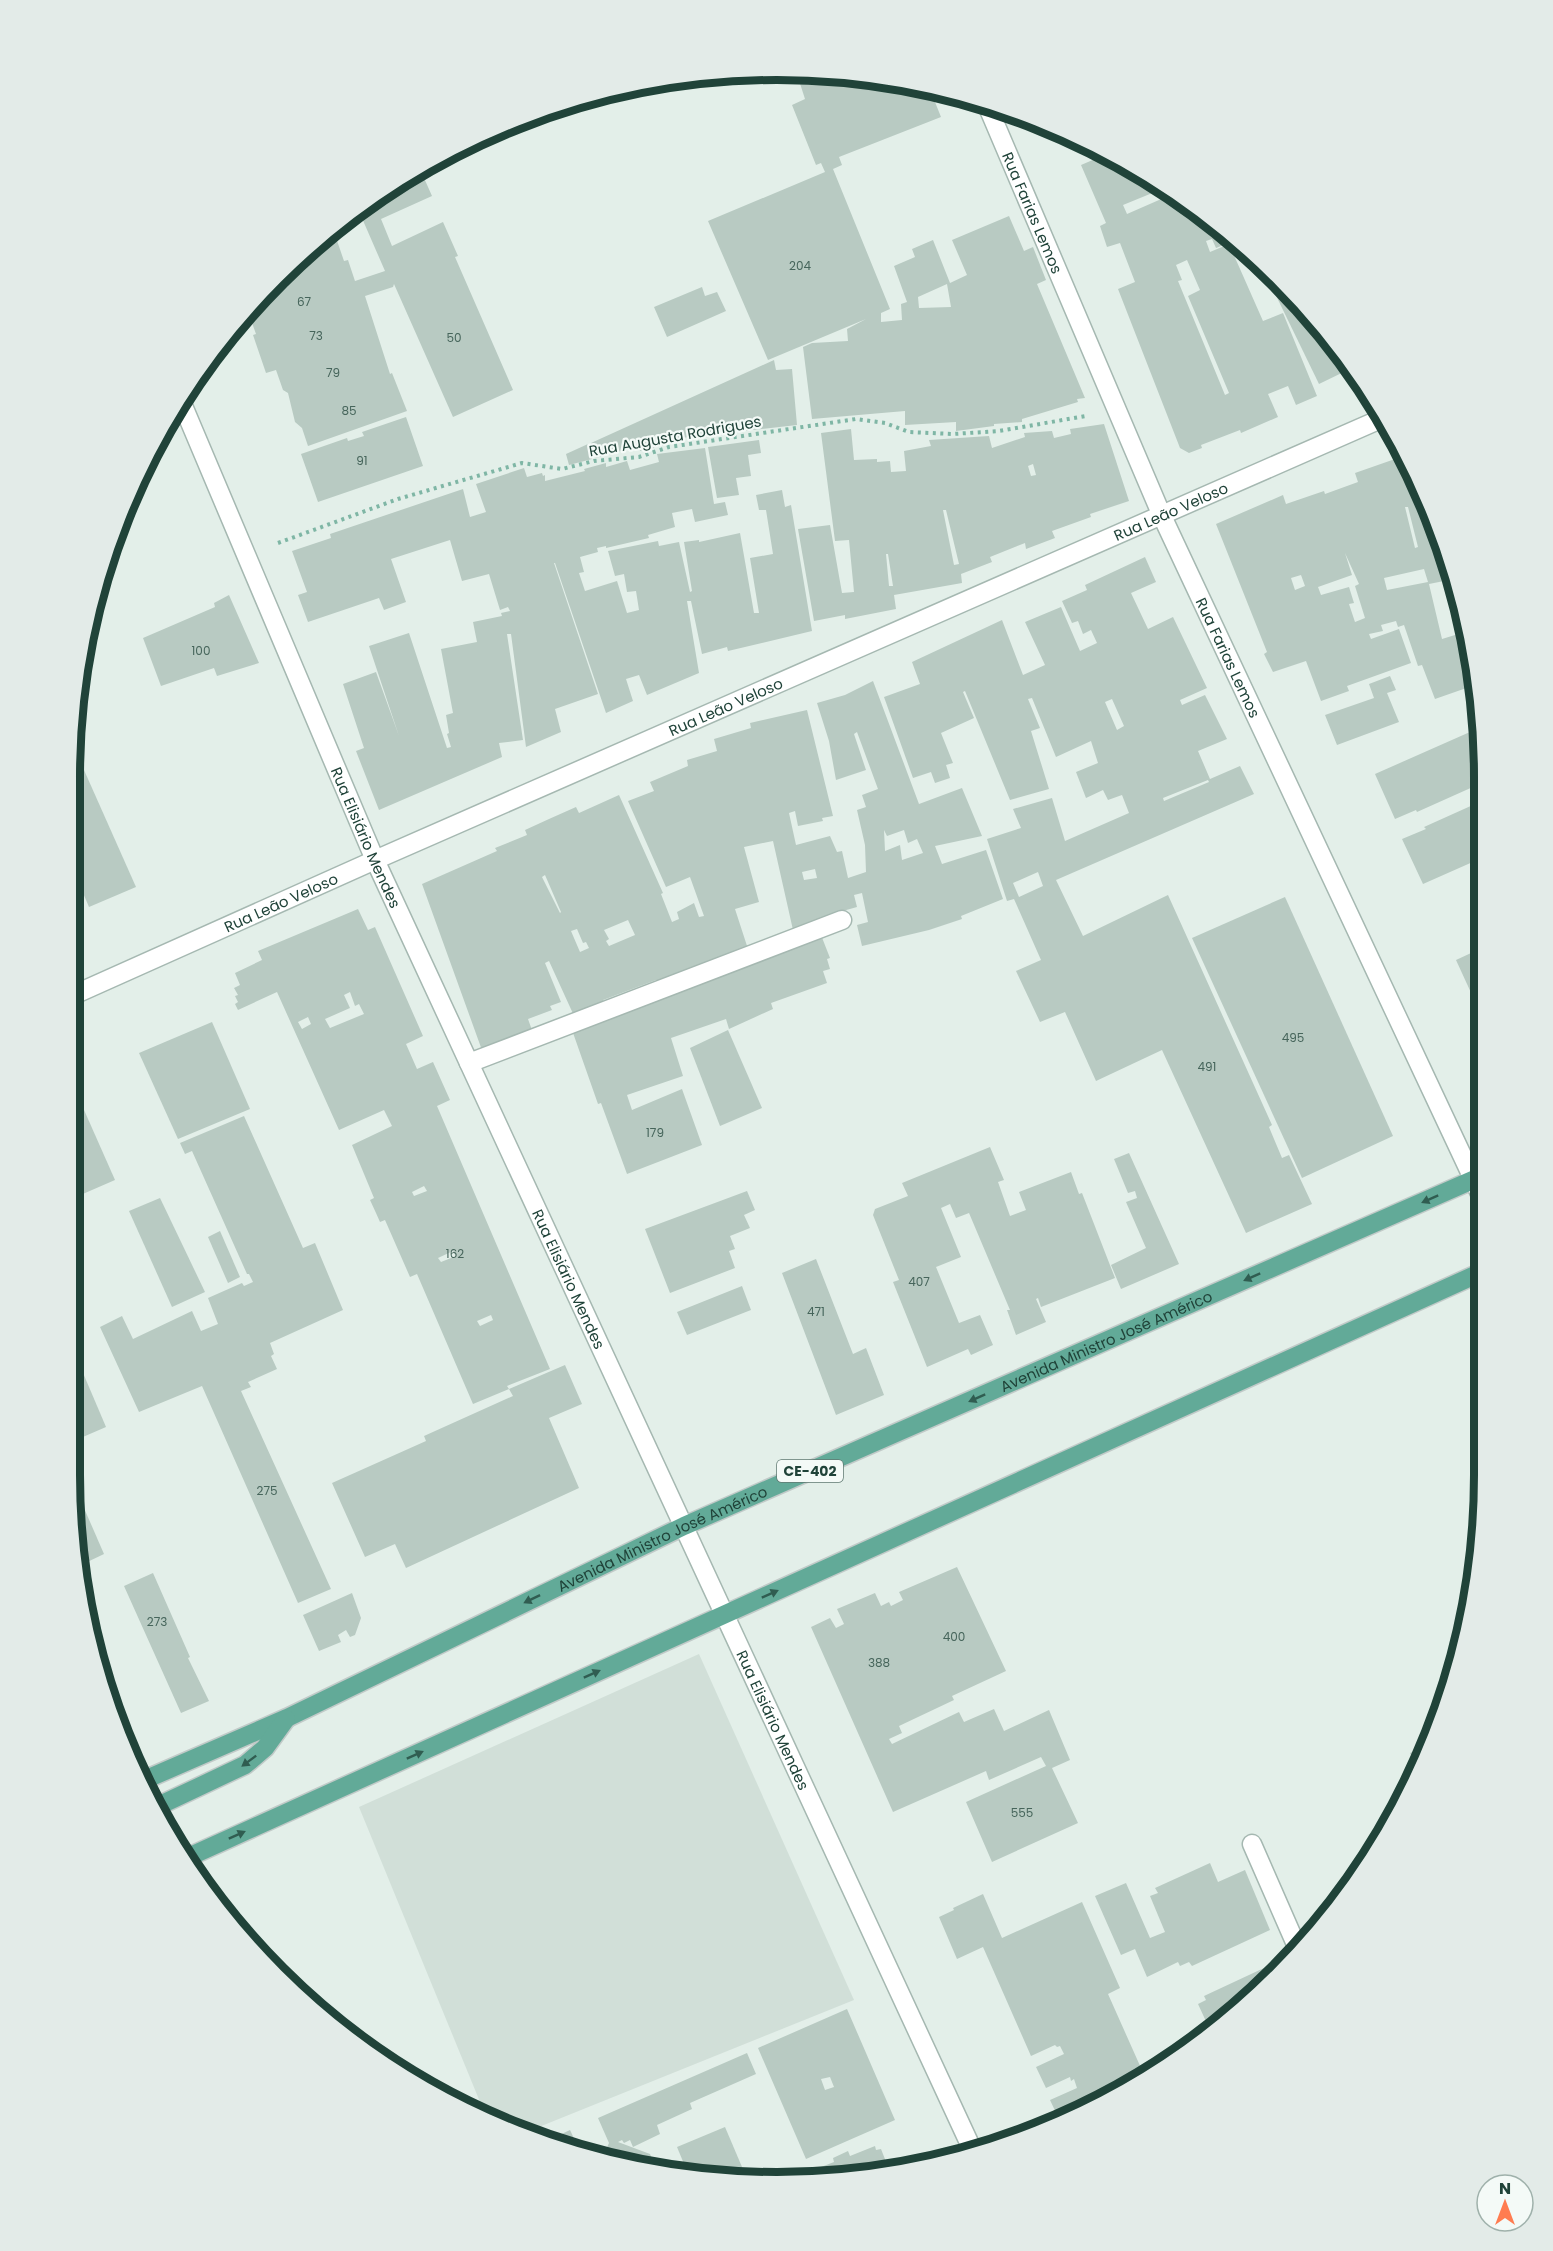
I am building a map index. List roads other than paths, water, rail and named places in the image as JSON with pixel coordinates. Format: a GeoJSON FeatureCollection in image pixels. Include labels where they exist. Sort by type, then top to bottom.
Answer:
{"type":"FeatureCollection","features":[{"type":"Feature","properties":{"kind":"main road","name":"Avenida Ministro José Américo"},"geometry":{"type":"LineString","coordinates":[[149,1778],[287,1718],[684,1526],[1474,1180]]}},
{"type":"Feature","properties":{"kind":"main road"},"geometry":{"type":"LineString","coordinates":[[193,1855],[1474,1276]]}},
{"type":"Feature","properties":{"kind":"main road"},"geometry":{"type":"LineString","coordinates":[[163,1804],[245,1765],[265,1748],[287,1718]]}},
{"type":"Feature","properties":{"kind":"street","name":"Rua Farias Lemos"},"geometry":{"type":"LineString","coordinates":[[990,113],[1162,516],[1474,1168]]}},
{"type":"Feature","properties":{"kind":"street","name":"Rua Elisiário Mendes"},"geometry":{"type":"LineString","coordinates":[[185,409],[375,860],[970,2144]]}},
{"type":"Feature","properties":{"kind":"street","name":"Rua Leão Veloso"},"geometry":{"type":"LineString","coordinates":[[80,992],[375,860],[1376,421]]}},
{"type":"Feature","properties":{"kind":"street"},"geometry":{"type":"LineString","coordinates":[[469,1063],[842,920]]}},
{"type":"Feature","properties":{"kind":"street"},"geometry":{"type":"LineString","coordinates":[[1252,1844],[1294,1941]]}}]}
